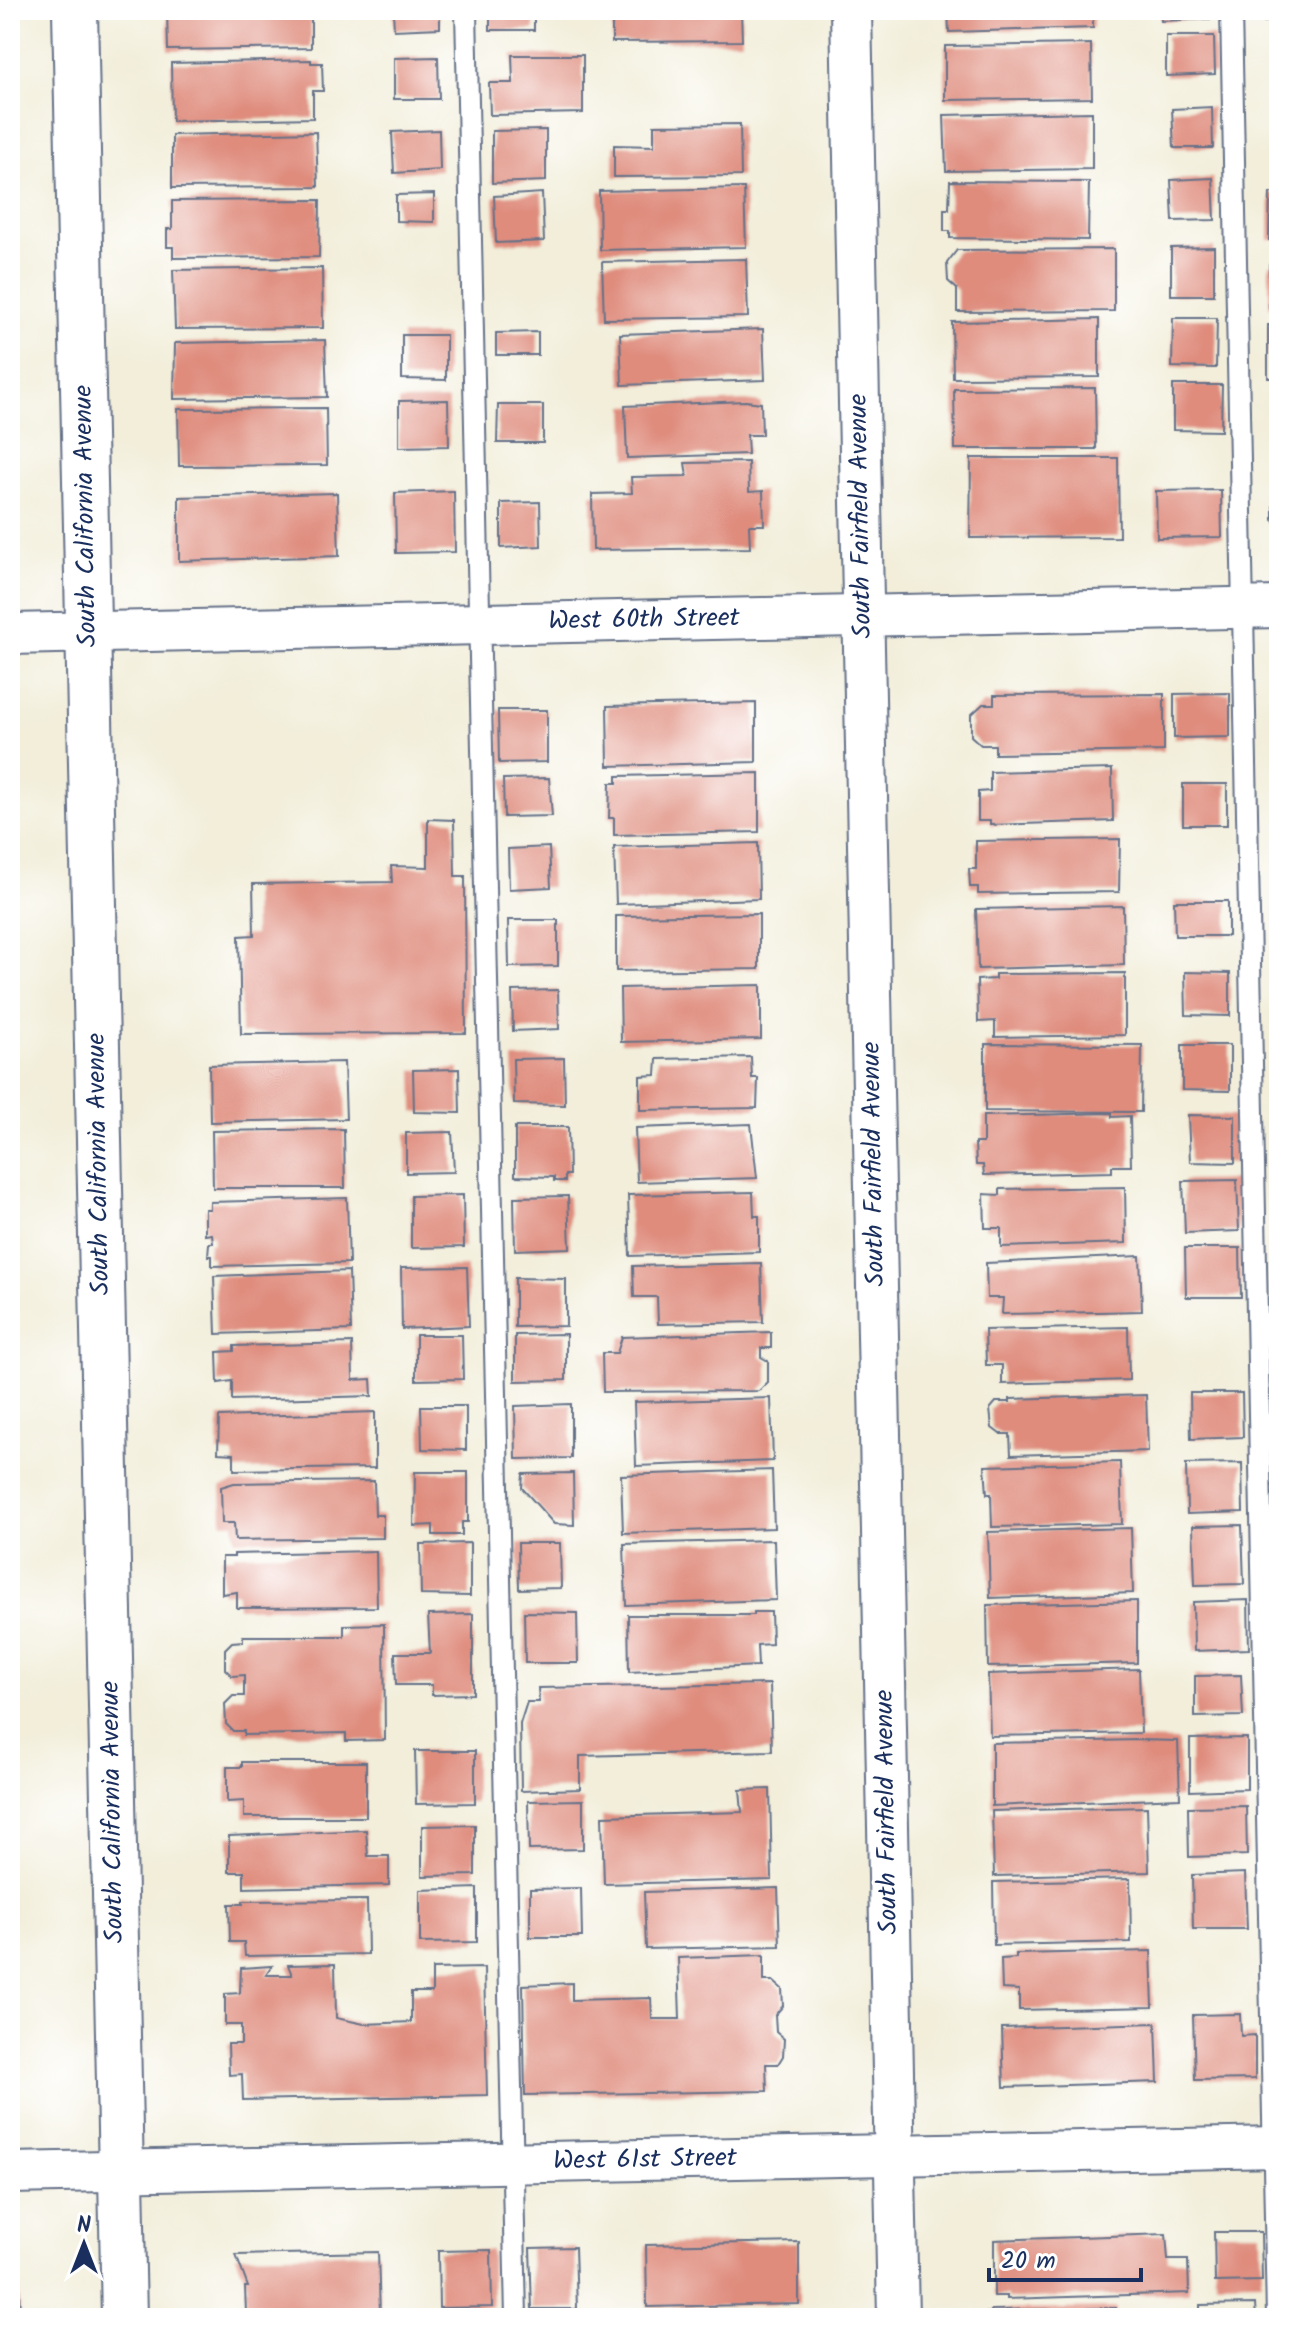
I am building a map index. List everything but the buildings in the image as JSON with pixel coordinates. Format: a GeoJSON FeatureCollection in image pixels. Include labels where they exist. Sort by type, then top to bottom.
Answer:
{"type":"FeatureCollection","features":[{"type":"Feature","properties":{"kind":"street","name":"South California Avenue"},"geometry":{"type":"LineString","coordinates":[[75,10],[124,2318]]}},
{"type":"Feature","properties":{"kind":"street","name":"South Fairfield Avenue"},"geometry":{"type":"LineString","coordinates":[[851,10],[898,2318]]}},
{"type":"Feature","properties":{"kind":"street","name":"West 60th Street"},"geometry":{"type":"LineString","coordinates":[[10,634],[1261,607]]}},
{"type":"Feature","properties":{"kind":"street","name":"West 61st Street"},"geometry":{"type":"LineString","coordinates":[[10,2173],[1276,2147]]}},
{"type":"Feature","properties":{"kind":"lane"},"geometry":{"type":"LineString","coordinates":[[466,10],[516,2318]]}},
{"type":"Feature","properties":{"kind":"lane"},"geometry":{"type":"LineString","coordinates":[[1231,10],[1261,607],[1277,2318]]}}]}
